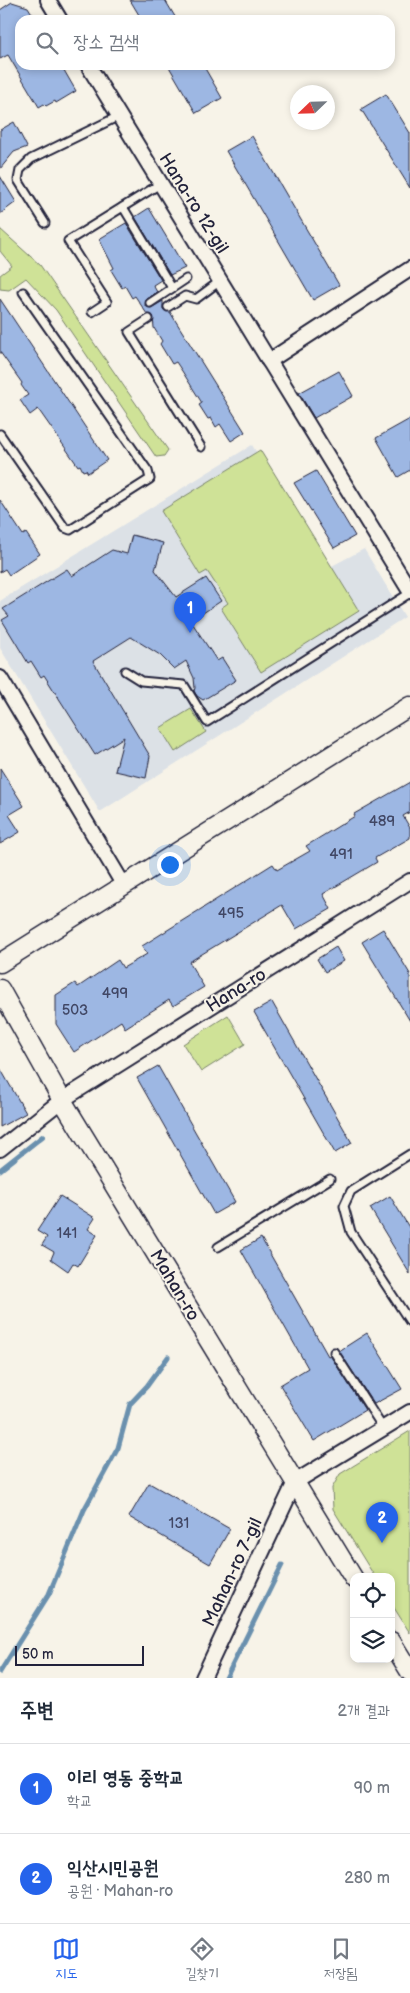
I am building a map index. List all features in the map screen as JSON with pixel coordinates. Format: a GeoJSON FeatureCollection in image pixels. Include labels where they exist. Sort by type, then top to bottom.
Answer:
{"type":"FeatureCollection","features":[{"type":"Feature","properties":{"kind":"street"},"geometry":{"type":"LineString","coordinates":[[48,0],[57,15]]}},
{"type":"Feature","properties":{"kind":"street","name":"Hana-ro 12-gil"},"geometry":{"type":"LineString","coordinates":[[91,70],[410,592]]}},
{"type":"Feature","properties":{"kind":"street"},"geometry":{"type":"LineString","coordinates":[[269,361],[410,269]]}},
{"type":"Feature","properties":{"kind":"street"},"geometry":{"type":"LineString","coordinates":[[0,678],[123,884]]}},
{"type":"Feature","properties":{"kind":"street"},"geometry":{"type":"LineString","coordinates":[[0,963],[123,884],[410,706]]}},
{"type":"Feature","properties":{"kind":"street","name":"Hana-ro"},"geometry":{"type":"LineString","coordinates":[[0,1149],[62,1100],[410,881]]}},
{"type":"Feature","properties":{"kind":"street","name":"Mahan-ro"},"geometry":{"type":"LineString","coordinates":[[0,989],[62,1100],[350,1573]]}},
{"type":"Feature","properties":{"kind":"street"},"geometry":{"type":"LineString","coordinates":[[295,1482],[410,1412]]}},
{"type":"Feature","properties":{"kind":"street","name":"Mahan-ro 7-gil"},"geometry":{"type":"LineString","coordinates":[[203,1678],[295,1482]]}},
{"type":"Feature","properties":{"kind":"street"},"geometry":{"type":"LineString","coordinates":[[395,1648],[410,1672]]}},
{"type":"Feature","properties":{"kind":"lane"},"geometry":{"type":"LineString","coordinates":[[45,223],[18,180],[20,170],[31,159],[119,116]]}},
{"type":"Feature","properties":{"kind":"lane"},"geometry":{"type":"LineString","coordinates":[[92,312],[107,302],[68,241],[160,184]]}},
{"type":"Feature","properties":{"kind":"lane"},"geometry":{"type":"LineString","coordinates":[[123,207],[172,288]]}},
{"type":"Feature","properties":{"kind":"lane"},"geometry":{"type":"LineString","coordinates":[[150,303],[186,279]]}},
{"type":"Feature","properties":{"kind":"lane"},"geometry":{"type":"LineString","coordinates":[[168,306],[185,296],[196,299],[220,281]]}},
{"type":"Feature","properties":{"kind":"lane"},"geometry":{"type":"LineString","coordinates":[[0,434],[64,528],[70,530],[150,479],[148,471],[23,292]]}},
{"type":"Feature","properties":{"kind":"lane"},"geometry":{"type":"LineString","coordinates":[[149,319],[129,332],[201,447]]}},
{"type":"Feature","properties":{"kind":"lane"},"geometry":{"type":"LineString","coordinates":[[125,670],[141,681],[184,685],[207,722],[410,592]]}},
{"type":"Feature","properties":{"kind":"lane"},"geometry":{"type":"LineString","coordinates":[[410,1154],[351,1191],[344,1206],[352,1232],[410,1322]]}},
{"type":"Feature","properties":{"kind":"lane"},"geometry":{"type":"LineString","coordinates":[[218,1247],[330,1179]]}},
{"type":"Feature","properties":{"kind":"lane"},"geometry":{"type":"LineString","coordinates":[[334,1352],[383,1428]]}},
{"type":"Feature","properties":{"kind":"shaded area"},"geometry":{"type":"Polygon","coordinates":[[[252,445],[328,568],[364,549],[405,617],[100,812],[0,648],[0,601],[252,445]]]}},
{"type":"Feature","properties":{"kind":"green space"},"geometry":{"type":"Polygon","coordinates":[[[0,229],[40,265],[168,450],[164,456],[156,457],[56,310],[26,278],[9,290],[0,289],[0,275],[12,266],[0,251],[0,229]]]}},
{"type":"Feature","properties":{"kind":"green space"},"geometry":{"type":"Polygon","coordinates":[[[260,450],[359,611],[261,672],[221,608],[228,603],[207,571],[200,575],[161,511],[260,450]]]}},
{"type":"Feature","properties":{"kind":"green space"},"geometry":{"type":"Polygon","coordinates":[[[191,709],[206,732],[175,752],[160,728],[191,709]]]}},
{"type":"Feature","properties":{"kind":"green space"},"geometry":{"type":"Polygon","coordinates":[[[228,1015],[245,1044],[201,1072],[183,1044],[228,1015]]]}},
{"type":"Feature","properties":{"kind":"green space"},"geometry":{"type":"Polygon","coordinates":[[[410,1431],[410,1633],[395,1609],[395,1573],[373,1573],[333,1509],[332,1488],[340,1474],[410,1431]]]}},
{"type":"Feature","properties":{"kind":"building"},"geometry":{"type":"Polygon","coordinates":[[[130,0],[165,0],[174,15],[139,15],[130,0]]]}},
{"type":"Feature","properties":{"kind":"building"},"geometry":{"type":"Polygon","coordinates":[[[12,2],[28,7],[33,15],[15,15],[15,67],[8,55],[0,59],[0,10],[12,2]]]}},
{"type":"Feature","properties":{"kind":"building"},"geometry":{"type":"Polygon","coordinates":[[[17,70],[64,70],[76,91],[56,103],[55,101],[46,106],[44,104],[39,107],[17,70]]]}},
{"type":"Feature","properties":{"kind":"building"},"geometry":{"type":"Polygon","coordinates":[[[171,70],[206,70],[222,98],[196,113],[171,70]]]}},
{"type":"Feature","properties":{"kind":"building"},"geometry":{"type":"Polygon","coordinates":[[[386,94],[410,133],[410,188],[361,109],[386,94]]]}},
{"type":"Feature","properties":{"kind":"building"},"geometry":{"type":"Polygon","coordinates":[[[14,122],[27,147],[14,152],[0,169],[0,130],[14,122]]]}},
{"type":"Feature","properties":{"kind":"building"},"geometry":{"type":"Polygon","coordinates":[[[252,136],[339,285],[313,300],[226,151],[252,136]]]}},
{"type":"Feature","properties":{"kind":"building"},"geometry":{"type":"Polygon","coordinates":[[[0,176],[16,202],[0,214],[0,176]]]}},
{"type":"Feature","properties":{"kind":"building"},"geometry":{"type":"Polygon","coordinates":[[[149,208],[185,268],[170,275],[135,217],[149,208]]]}},
{"type":"Feature","properties":{"kind":"building"},"geometry":{"type":"Polygon","coordinates":[[[126,223],[161,280],[153,285],[157,292],[146,300],[145,306],[151,308],[163,301],[163,309],[170,312],[245,432],[231,441],[220,424],[216,427],[211,418],[208,419],[199,405],[202,403],[182,371],[176,362],[172,364],[160,344],[162,341],[154,328],[153,316],[147,314],[135,296],[132,298],[125,286],[122,288],[111,270],[114,268],[99,239],[126,223]]]}},
{"type":"Feature","properties":{"kind":"building"},"geometry":{"type":"Polygon","coordinates":[[[0,299],[107,460],[88,473],[86,470],[83,471],[80,465],[78,466],[38,409],[30,415],[20,400],[28,395],[21,385],[22,383],[0,352],[0,299]]]}},
{"type":"Feature","properties":{"kind":"building"},"geometry":{"type":"Polygon","coordinates":[[[339,371],[353,396],[314,418],[299,393],[339,371]]]}},
{"type":"Feature","properties":{"kind":"building"},"geometry":{"type":"Polygon","coordinates":[[[410,419],[410,470],[398,477],[376,438],[410,419]]]}},
{"type":"Feature","properties":{"kind":"building"},"geometry":{"type":"Polygon","coordinates":[[[316,471],[355,536],[334,548],[294,483],[316,471]]]}},
{"type":"Feature","properties":{"kind":"building"},"geometry":{"type":"Polygon","coordinates":[[[0,500],[23,535],[26,533],[40,554],[9,575],[5,569],[0,572],[0,500]]]}},
{"type":"Feature","properties":{"kind":"building"},"geometry":{"type":"Polygon","coordinates":[[[132,535],[163,543],[155,570],[176,597],[206,578],[221,601],[191,621],[217,661],[222,658],[236,680],[203,700],[194,691],[194,678],[186,661],[174,669],[160,655],[131,637],[93,661],[150,756],[146,778],[115,771],[124,737],[95,755],[44,675],[41,677],[31,661],[28,663],[2,620],[9,616],[3,609],[67,569],[72,576],[112,550],[127,554],[132,535]]]}},
{"type":"Feature","properties":{"kind":"building"},"geometry":{"type":"Polygon","coordinates":[[[0,768],[24,806],[9,815],[20,832],[0,844],[0,768]]]}},
{"type":"Feature","properties":{"kind":"building"},"geometry":{"type":"Polygon","coordinates":[[[410,782],[410,812],[403,816],[410,828],[410,838],[375,858],[377,862],[323,894],[331,909],[296,929],[282,905],[189,962],[204,987],[173,1006],[169,1000],[125,1028],[121,1021],[74,1052],[56,1024],[56,995],[75,983],[78,987],[118,960],[123,968],[147,954],[142,946],[273,864],[277,870],[310,851],[306,846],[355,816],[354,814],[410,782]]]}},
{"type":"Feature","properties":{"kind":"building"},"geometry":{"type":"Polygon","coordinates":[[[383,929],[410,974],[410,1021],[362,942],[383,929]]]}},
{"type":"Feature","properties":{"kind":"building"},"geometry":{"type":"Polygon","coordinates":[[[336,947],[344,961],[325,972],[317,959],[336,947]]]}},
{"type":"Feature","properties":{"kind":"building"},"geometry":{"type":"Polygon","coordinates":[[[272,1002],[352,1143],[335,1153],[254,1012],[272,1002]]]}},
{"type":"Feature","properties":{"kind":"building"},"geometry":{"type":"Polygon","coordinates":[[[158,1066],[235,1202],[214,1214],[137,1078],[158,1066]]]}},
{"type":"Feature","properties":{"kind":"building"},"geometry":{"type":"Polygon","coordinates":[[[0,1068],[26,1113],[0,1127],[0,1068]]]}},
{"type":"Feature","properties":{"kind":"building"},"geometry":{"type":"Polygon","coordinates":[[[60,1196],[95,1218],[88,1229],[97,1235],[78,1266],[73,1263],[68,1271],[51,1259],[54,1252],[42,1245],[47,1237],[37,1231],[60,1196]]]}},
{"type":"Feature","properties":{"kind":"building"},"geometry":{"type":"Polygon","coordinates":[[[390,1196],[410,1229],[410,1274],[370,1208],[390,1196]]]}},
{"type":"Feature","properties":{"kind":"building"},"geometry":{"type":"Polygon","coordinates":[[[261,1238],[328,1356],[330,1355],[365,1410],[314,1441],[280,1385],[308,1368],[241,1250],[261,1238]]]}},
{"type":"Feature","properties":{"kind":"building"},"geometry":{"type":"Polygon","coordinates":[[[367,1333],[402,1389],[374,1404],[339,1351],[367,1333]]]}},
{"type":"Feature","properties":{"kind":"building"},"geometry":{"type":"Polygon","coordinates":[[[149,1483],[230,1529],[210,1564],[129,1517],[149,1483]]]}},
{"type":"Feature","properties":{"kind":"waterway"},"geometry":{"type":"LineString","coordinates":[[0,1170],[43,1136]]}},
{"type":"Feature","properties":{"kind":"waterway"},"geometry":{"type":"LineString","coordinates":[[0,1672],[49,1594],[84,1510],[118,1448],[130,1404],[147,1386],[168,1357]]}},
{"type":"Feature","properties":{"kind":"waterway"},"geometry":{"type":"LineString","coordinates":[[226,1678],[282,1565]]}},
{"type":"Feature","properties":{"kind":"place","name":"이리 영동 중학교"},"geometry":{"type":"Point","coordinates":[190,633]}},
{"type":"Feature","properties":{"kind":"place","name":"익산시민공원"},"geometry":{"type":"Point","coordinates":[382,1543]}}]}
